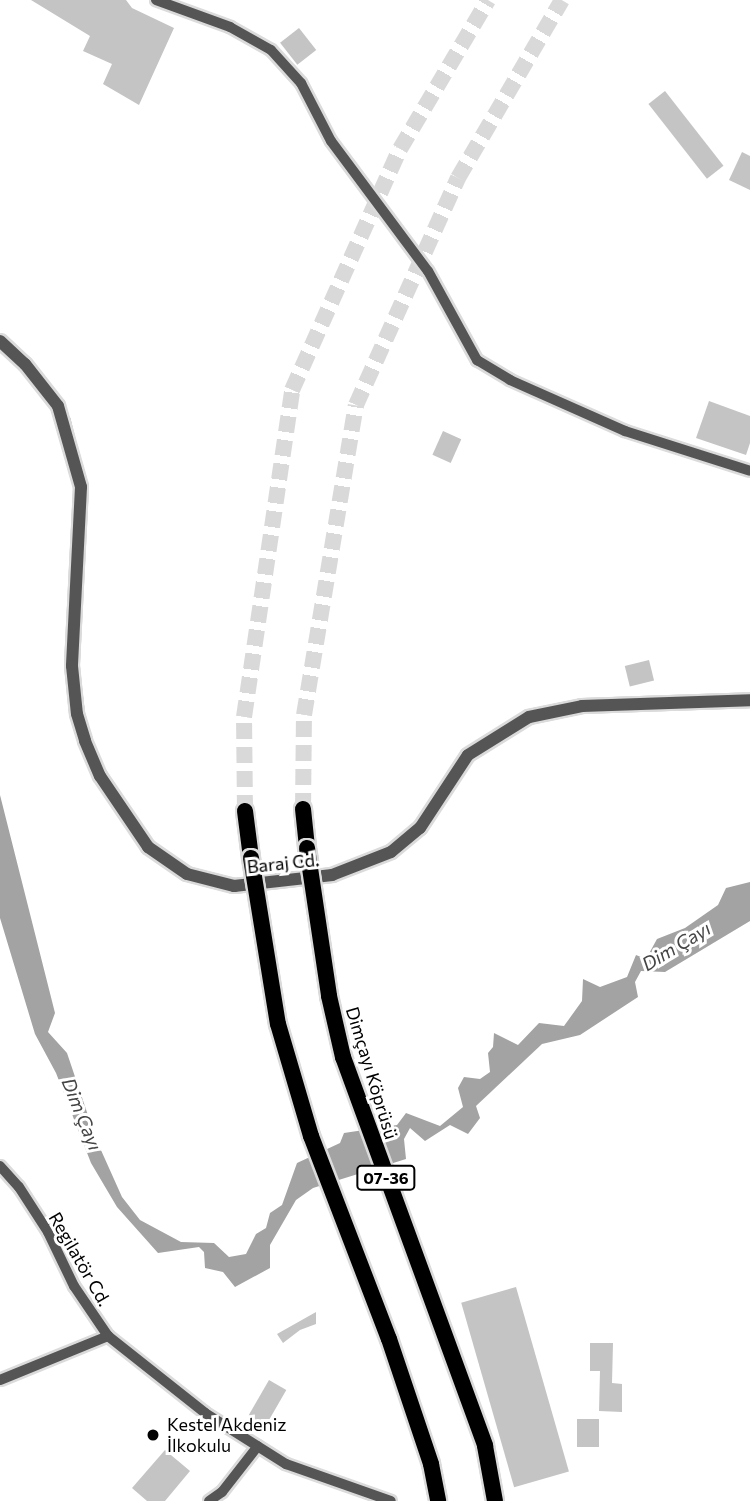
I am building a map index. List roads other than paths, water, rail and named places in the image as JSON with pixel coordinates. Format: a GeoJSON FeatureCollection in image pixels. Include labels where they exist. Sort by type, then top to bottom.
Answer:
{"type":"FeatureCollection","features":[{"type":"Feature","properties":{"kind":"highway","name":"Dimçayı Köprüsü"},"geometry":{"type":"LineString","coordinates":[[303,809],[329,996],[343,1057],[485,1446],[495,1501]]}},
{"type":"Feature","properties":{"kind":"highway","name":"07-36"},"geometry":{"type":"LineString","coordinates":[[245,811],[278,1024],[311,1136],[393,1351],[431,1464],[438,1501]]}},
{"type":"Feature","properties":{"kind":"street"},"geometry":{"type":"LineString","coordinates":[[156,0],[230,27],[271,50],[301,83],[331,141],[428,271],[477,360],[510,380],[625,432],[750,471]]}},
{"type":"Feature","properties":{"kind":"street","name":"Baraj Cd."},"geometry":{"type":"LineString","coordinates":[[0,341],[25,364],[58,405],[78,474],[80,488],[72,666],[78,714],[85,741],[100,776],[148,847],[187,874],[234,886],[332,875],[391,852],[419,828],[468,755],[529,717],[582,706],[750,700]]}},
{"type":"Feature","properties":{"kind":"street","name":"Regilatör Cd."},"geometry":{"type":"LineString","coordinates":[[0,1166],[19,1187],[48,1232],[74,1286],[108,1336],[205,1413],[286,1464],[391,1501]]}},
{"type":"Feature","properties":{"kind":"street"},"geometry":{"type":"LineString","coordinates":[[0,1380],[108,1336]]}},
{"type":"Feature","properties":{"kind":"street"},"geometry":{"type":"LineString","coordinates":[[209,1501],[222,1492],[258,1446]]}},
{"type":"Feature","properties":{"kind":"water","name":"Dim Çayı"},"geometry":{"type":"Polygon","coordinates":[[[0,795],[55,1013],[48,1032],[67,1053],[96,1139],[122,1197],[140,1220],[181,1242],[214,1243],[229,1257],[246,1254],[256,1234],[266,1228],[270,1213],[282,1205],[297,1163],[340,1143],[344,1133],[397,1125],[406,1113],[440,1126],[463,1107],[458,1088],[464,1077],[480,1079],[490,1072],[488,1053],[493,1047],[494,1033],[518,1045],[539,1023],[564,1026],[582,1001],[583,979],[600,987],[627,977],[636,955],[646,959],[657,939],[685,928],[718,905],[726,888],[750,882],[750,921],[665,972],[641,971],[635,982],[638,997],[580,1035],[542,1044],[476,1106],[480,1118],[468,1134],[450,1125],[425,1141],[410,1128],[404,1139],[406,1159],[313,1188],[296,1200],[270,1245],[270,1268],[235,1287],[223,1272],[205,1268],[204,1252],[199,1247],[158,1253],[117,1207],[91,1163],[56,1073],[35,1034],[0,918],[0,795]]]}},
{"type":"Feature","properties":{"kind":"waterway"},"geometry":{"type":"LineString","coordinates":[[69,419],[76,447]]}},
{"type":"Feature","properties":{"kind":"waterway"},"geometry":{"type":"LineString","coordinates":[[80,684],[85,722]]}},
{"type":"Feature","properties":{"kind":"tunnel"},"geometry":{"type":"LineString","coordinates":[[245,811],[244,717],[292,390],[400,149],[488,0]]}},
{"type":"Feature","properties":{"kind":"tunnel"},"geometry":{"type":"LineString","coordinates":[[303,809],[304,715],[356,405],[458,178],[562,0]]}},
{"type":"Feature","properties":{"kind":"place","name":"Kestel Akdeniz İlkokulu"},"geometry":{"type":"Point","coordinates":[153,1435]}}]}
